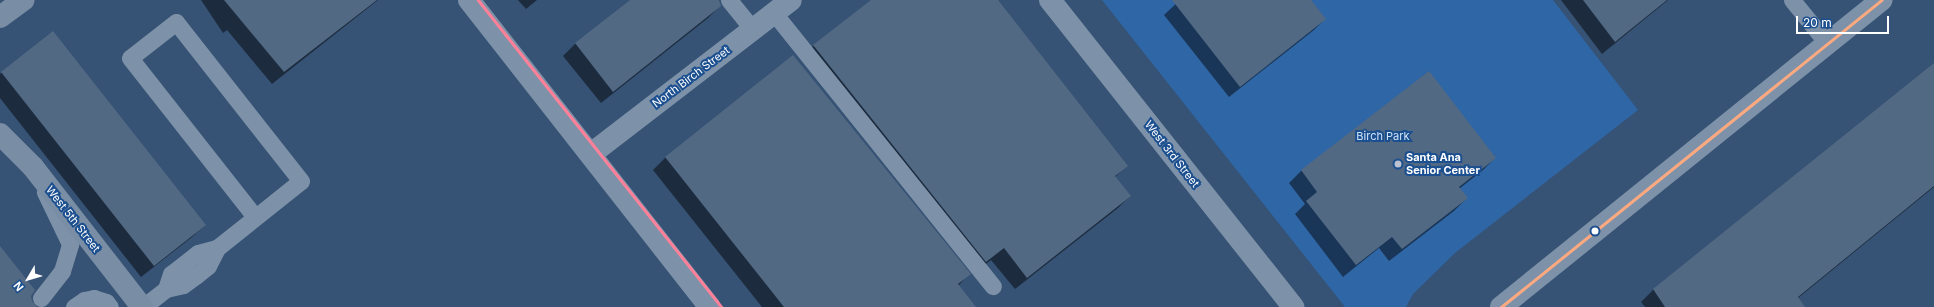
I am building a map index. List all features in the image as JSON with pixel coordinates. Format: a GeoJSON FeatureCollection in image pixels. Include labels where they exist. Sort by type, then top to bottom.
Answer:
{"type":"FeatureCollection","features":[{"type":"Feature","properties":{"kind":"main road"},"geometry":{"type":"LineString","coordinates":[[0,17],[22,0]]}},
{"type":"Feature","properties":{"kind":"main road","name":"West 5th Street"},"geometry":{"type":"LineString","coordinates":[[0,134],[33,167],[143,307]]}},
{"type":"Feature","properties":{"kind":"street"},"geometry":{"type":"LineString","coordinates":[[469,0],[710,307]]}},
{"type":"Feature","properties":{"kind":"street","name":"North Birch Street"},"geometry":{"type":"LineString","coordinates":[[591,154],[791,0]]}},
{"type":"Feature","properties":{"kind":"street","name":"West 3rd Street"},"geometry":{"type":"LineString","coordinates":[[1050,0],[1293,307]]}},
{"type":"Feature","properties":{"kind":"street"},"geometry":{"type":"LineString","coordinates":[[1501,307],[1881,0]]}},
{"type":"Feature","properties":{"kind":"lane"},"geometry":{"type":"LineString","coordinates":[[729,0],[753,30]]}},
{"type":"Feature","properties":{"kind":"lane"},"geometry":{"type":"LineString","coordinates":[[1792,0],[1827,43]]}},
{"type":"Feature","properties":{"kind":"lane"},"geometry":{"type":"LineString","coordinates":[[774,13],[993,286]]}},
{"type":"Feature","properties":{"kind":"lane"},"geometry":{"type":"LineString","coordinates":[[143,307],[166,289],[183,285],[208,266],[217,248],[301,181],[176,22],[130,58],[255,217]]}},
{"type":"Feature","properties":{"kind":"lane"},"geometry":{"type":"LineString","coordinates":[[33,167],[70,244],[62,272],[41,298]]}},
{"type":"Feature","properties":{"kind":"lane"},"geometry":{"type":"LineString","coordinates":[[74,307],[84,300],[94,298],[106,302],[110,307]]}},
{"type":"Feature","properties":{"kind":"green space","name":"Birch Park"},"geometry":{"type":"Polygon","coordinates":[[[1102,0],[1553,0],[1638,110],[1455,253],[1413,294],[1406,307],[1345,307],[1102,0]]]}},
{"type":"Feature","properties":{"kind":"building"},"geometry":{"type":"Polygon","coordinates":[[[224,0],[377,0],[284,72],[224,0]]]}},
{"type":"Feature","properties":{"kind":"building"},"geometry":{"type":"Polygon","coordinates":[[[630,0],[719,0],[721,6],[613,92],[575,43],[630,0]]]}},
{"type":"Feature","properties":{"kind":"building"},"geometry":{"type":"Polygon","coordinates":[[[871,0],[998,0],[1128,166],[1115,176],[1131,196],[1027,278],[1004,248],[986,262],[813,45],[871,0]]]}},
{"type":"Feature","properties":{"kind":"building"},"geometry":{"type":"Polygon","coordinates":[[[1172,0],[1311,0],[1326,19],[1240,87],[1172,0]]]}},
{"type":"Feature","properties":{"kind":"building"},"geometry":{"type":"Polygon","coordinates":[[[1583,0],[1667,0],[1615,42],[1583,0]]]}},
{"type":"Feature","properties":{"kind":"building"},"geometry":{"type":"Polygon","coordinates":[[[53,31],[206,225],[154,266],[1,72],[53,31]]]}},
{"type":"Feature","properties":{"kind":"building"},"geometry":{"type":"Polygon","coordinates":[[[793,55],[971,274],[958,284],[976,307],[784,307],[665,157],[793,55]]]}},
{"type":"Feature","properties":{"kind":"building"},"geometry":{"type":"Polygon","coordinates":[[[1934,63],[1934,186],[1798,297],[1805,307],[1665,307],[1653,289],[1934,63]]]}},
{"type":"Feature","properties":{"kind":"building","name":"Santa Ana Senior Center"},"geometry":{"type":"Polygon","coordinates":[[[1429,71],[1496,158],[1459,187],[1468,198],[1402,249],[1392,237],[1356,265],[1306,201],[1317,192],[1301,170],[1429,71]]]}},
{"type":"Feature","properties":{"kind":"building"},"geometry":{"type":"Polygon","coordinates":[[[0,246],[35,290],[31,296],[32,301],[37,307],[0,307],[0,246]]]}},
{"type":"Feature","properties":{"kind":"transit line"},"geometry":{"type":"LineString","coordinates":[[478,0],[721,307]]}},
{"type":"Feature","properties":{"kind":"transit line"},"geometry":{"type":"LineString","coordinates":[[1501,307],[1881,0]]}},
{"type":"Feature","properties":{"kind":"place","name":"Santa Ana Senior Center"},"geometry":{"type":"Point","coordinates":[1398,164]}}]}
